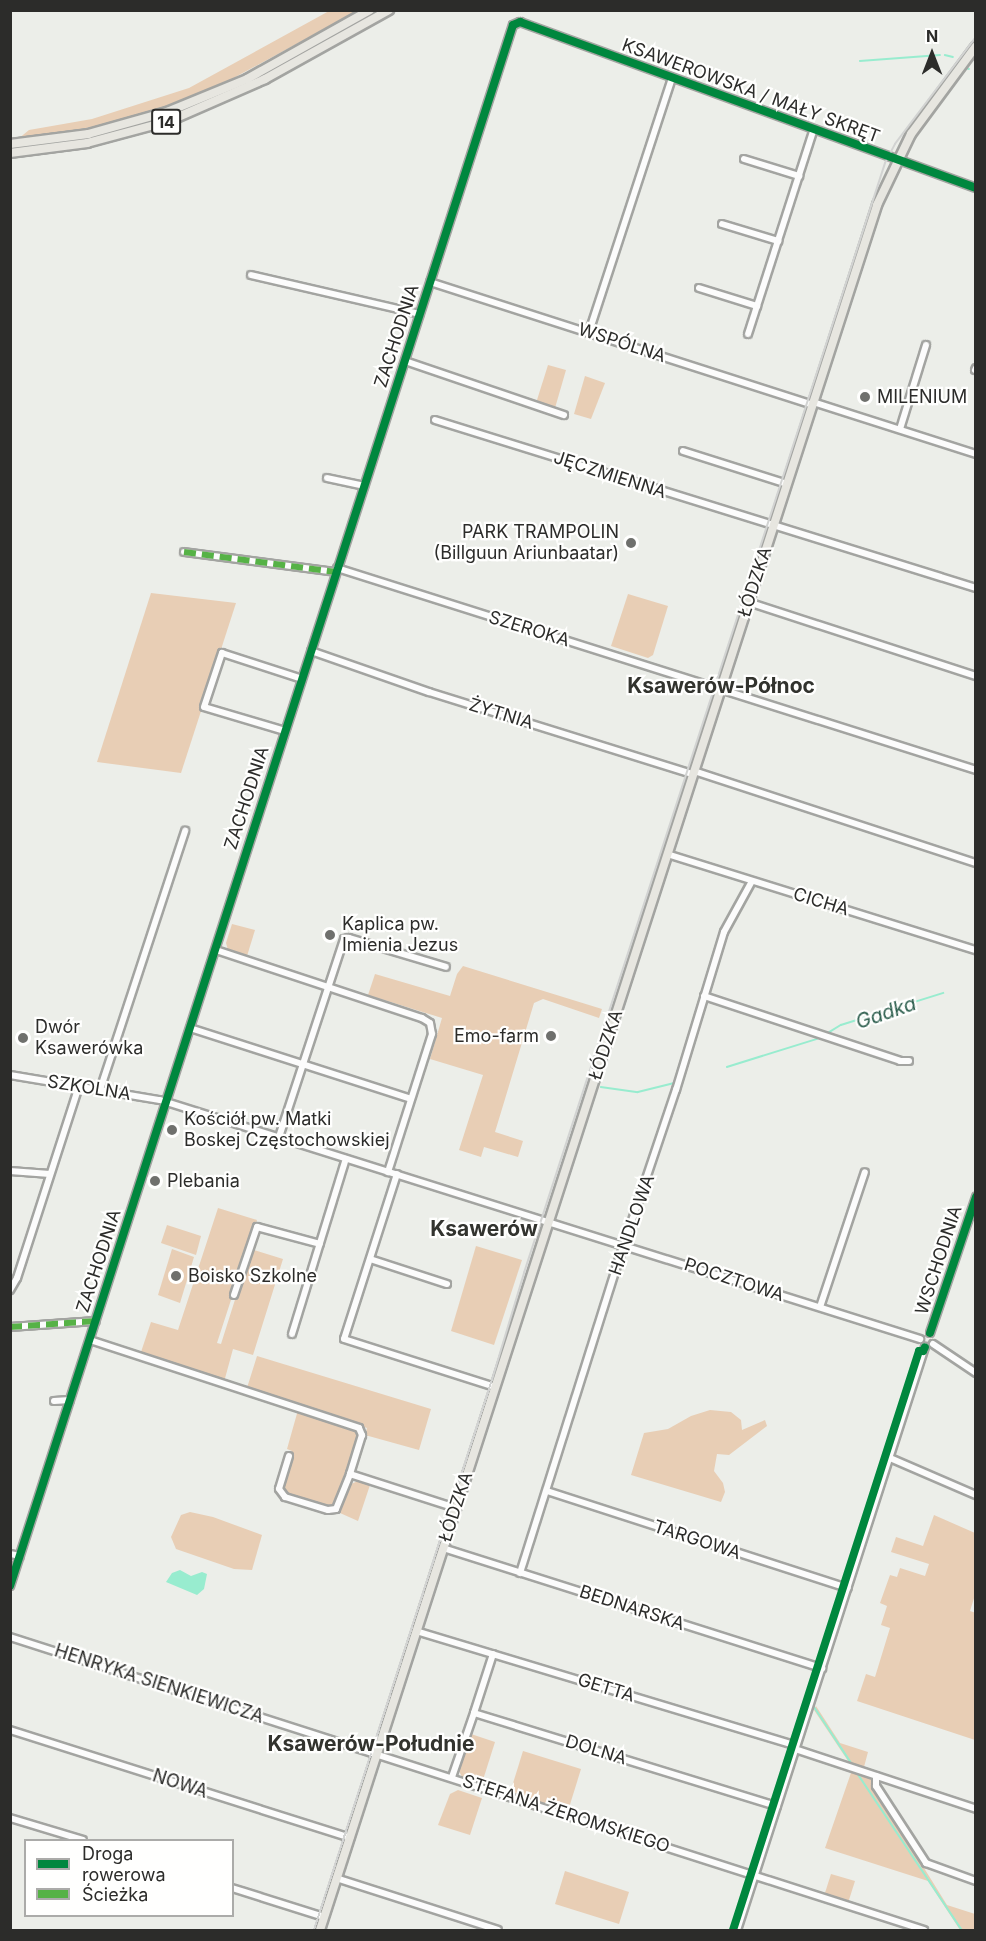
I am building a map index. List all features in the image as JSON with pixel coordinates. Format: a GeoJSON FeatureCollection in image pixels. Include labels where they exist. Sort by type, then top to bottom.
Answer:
{"type":"FeatureCollection","features":[{"type":"Feature","properties":{"kind":"main road","name":"14"},"geometry":{"type":"LineString","coordinates":[[10,144],[88,134],[167,112],[247,79],[370,10]]}},
{"type":"Feature","properties":{"kind":"main road","name":"14"},"geometry":{"type":"LineString","coordinates":[[10,153],[87,143],[169,121],[249,87],[389,10]]}},
{"type":"Feature","properties":{"kind":"main road","name":"ŁÓDZKA"},"geometry":{"type":"LineString","coordinates":[[320,1930],[877,205],[896,161],[917,124],[975,46]]}},
{"type":"Feature","properties":{"kind":"street","name":"KSAWEROWSKA / MAŁY SKRĘT"},"geometry":{"type":"LineString","coordinates":[[517,22],[975,188]]}},
{"type":"Feature","properties":{"kind":"street","name":"ZACHODNIA"},"geometry":{"type":"LineString","coordinates":[[10,1586],[513,25],[517,22]]}},
{"type":"Feature","properties":{"kind":"street"},"geometry":{"type":"LineString","coordinates":[[589,332],[672,78]]}},
{"type":"Feature","properties":{"kind":"street"},"geometry":{"type":"LineString","coordinates":[[748,334],[814,129]]}},
{"type":"Feature","properties":{"kind":"street"},"geometry":{"type":"LineString","coordinates":[[744,159],[799,176]]}},
{"type":"Feature","properties":{"kind":"street"},"geometry":{"type":"LineString","coordinates":[[722,224],[778,241]]}},
{"type":"Feature","properties":{"kind":"street"},"geometry":{"type":"LineString","coordinates":[[251,275],[420,314]]}},
{"type":"Feature","properties":{"kind":"street","name":"WSPÓLNA"},"geometry":{"type":"LineString","coordinates":[[430,282],[975,453]]}},
{"type":"Feature","properties":{"kind":"street"},"geometry":{"type":"LineString","coordinates":[[699,288],[757,306]]}},
{"type":"Feature","properties":{"kind":"street"},"geometry":{"type":"LineString","coordinates":[[900,429],[926,345]]}},
{"type":"Feature","properties":{"kind":"street"},"geometry":{"type":"LineString","coordinates":[[405,361],[564,415]]}},
{"type":"Feature","properties":{"kind":"street","name":"JĘCZMIENNA"},"geometry":{"type":"LineString","coordinates":[[435,420],[975,588]]}},
{"type":"Feature","properties":{"kind":"street"},"geometry":{"type":"LineString","coordinates":[[683,451],[787,484]]}},
{"type":"Feature","properties":{"kind":"street"},"geometry":{"type":"LineString","coordinates":[[327,478],[364,486]]}},
{"type":"Feature","properties":{"kind":"street","name":"SZEROKA"},"geometry":{"type":"LineString","coordinates":[[184,552],[337,570],[975,770]]}},
{"type":"Feature","properties":{"kind":"street"},"geometry":{"type":"LineString","coordinates":[[748,602],[975,676]]}},
{"type":"Feature","properties":{"kind":"street","name":"ŻYTNIA"},"geometry":{"type":"LineString","coordinates":[[311,651],[429,692],[693,772],[975,863]]}},
{"type":"Feature","properties":{"kind":"street"},"geometry":{"type":"LineString","coordinates":[[285,731],[204,707],[222,653],[302,679]]}},
{"type":"Feature","properties":{"kind":"street"},"geometry":{"type":"LineString","coordinates":[[100,1090],[185,831]]}},
{"type":"Feature","properties":{"kind":"street","name":"CICHA"},"geometry":{"type":"LineString","coordinates":[[667,854],[975,950]]}},
{"type":"Feature","properties":{"kind":"street","name":"HANDLOWA"},"geometry":{"type":"LineString","coordinates":[[520,1573],[624,1245],[669,1112],[727,923],[752,881]]}},
{"type":"Feature","properties":{"kind":"street"},"geometry":{"type":"LineString","coordinates":[[279,1137],[346,938],[446,967]]}},
{"type":"Feature","properties":{"kind":"street"},"geometry":{"type":"LineString","coordinates":[[216,950],[425,1019],[431,1025],[432,1034],[388,1172]]}},
{"type":"Feature","properties":{"kind":"street"},"geometry":{"type":"LineString","coordinates":[[704,996],[900,1061],[909,1061]]}},
{"type":"Feature","properties":{"kind":"street"},"geometry":{"type":"LineString","coordinates":[[190,1028],[411,1099]]}},
{"type":"Feature","properties":{"kind":"street","name":"SZKOLNA"},"geometry":{"type":"LineString","coordinates":[[10,1075],[166,1102],[346,1158]]}},
{"type":"Feature","properties":{"kind":"street"},"geometry":{"type":"LineString","coordinates":[[10,1290],[17,1278],[79,1086]]}},
{"type":"Feature","properties":{"kind":"street"},"geometry":{"type":"LineString","coordinates":[[292,1334],[346,1158]]}},
{"type":"Feature","properties":{"kind":"street","name":"POCZTOWA"},"geometry":{"type":"LineString","coordinates":[[346,1158],[920,1339]]}},
{"type":"Feature","properties":{"kind":"street"},"geometry":{"type":"LineString","coordinates":[[10,1171],[50,1174]]}},
{"type":"Feature","properties":{"kind":"street"},"geometry":{"type":"LineString","coordinates":[[820,1307],[865,1172]]}},
{"type":"Feature","properties":{"kind":"street"},"geometry":{"type":"LineString","coordinates":[[397,1174],[344,1339],[495,1387]]}},
{"type":"Feature","properties":{"kind":"street","name":"WSCHODNIA"},"geometry":{"type":"LineString","coordinates":[[930,1333],[975,1197]]}},
{"type":"Feature","properties":{"kind":"street"},"geometry":{"type":"LineString","coordinates":[[234,1295],[257,1227],[320,1245]]}},
{"type":"Feature","properties":{"kind":"street"},"geometry":{"type":"LineString","coordinates":[[370,1259],[447,1284]]}},
{"type":"Feature","properties":{"kind":"street"},"geometry":{"type":"LineString","coordinates":[[10,1327],[96,1322]]}},
{"type":"Feature","properties":{"kind":"street"},"geometry":{"type":"LineString","coordinates":[[737,1930],[925,1347],[920,1339],[923,1334],[930,1333],[933,1344],[975,1373]]}},
{"type":"Feature","properties":{"kind":"street"},"geometry":{"type":"LineString","coordinates":[[90,1340],[359,1428],[362,1435],[338,1507],[328,1510],[280,1492],[289,1456]]}},
{"type":"Feature","properties":{"kind":"street"},"geometry":{"type":"LineString","coordinates":[[925,1347],[933,1344]]}},
{"type":"Feature","properties":{"kind":"street"},"geometry":{"type":"LineString","coordinates":[[54,1401],[70,1400]]}},
{"type":"Feature","properties":{"kind":"street"},"geometry":{"type":"LineString","coordinates":[[890,1458],[975,1495]]}},
{"type":"Feature","properties":{"kind":"street"},"geometry":{"type":"LineString","coordinates":[[350,1474],[456,1508]]}},
{"type":"Feature","properties":{"kind":"street","name":"TARGOWA"},"geometry":{"type":"LineString","coordinates":[[547,1491],[848,1588]]}},
{"type":"Feature","properties":{"kind":"street","name":"BEDNARSKA"},"geometry":{"type":"LineString","coordinates":[[443,1548],[822,1668]]}},
{"type":"Feature","properties":{"kind":"street"},"geometry":{"type":"LineString","coordinates":[[10,1554],[20,1556]]}},
{"type":"Feature","properties":{"kind":"street","name":"GETTA"},"geometry":{"type":"LineString","coordinates":[[416,1631],[796,1748],[975,1809]]}},
{"type":"Feature","properties":{"kind":"street","name":"HENRYKA SIENKIEWICZA"},"geometry":{"type":"LineString","coordinates":[[10,1637],[377,1754]]}},
{"type":"Feature","properties":{"kind":"street"},"geometry":{"type":"LineString","coordinates":[[452,1777],[493,1654]]}},
{"type":"Feature","properties":{"kind":"street","name":"DOLNA"},"geometry":{"type":"LineString","coordinates":[[474,1713],[777,1806]]}},
{"type":"Feature","properties":{"kind":"street","name":"NOWA"},"geometry":{"type":"LineString","coordinates":[[10,1730],[350,1838]]}},
{"type":"Feature","properties":{"kind":"street","name":"STEFANA ŻEROMSKIEGO"},"geometry":{"type":"LineString","coordinates":[[377,1754],[924,1930]]}},
{"type":"Feature","properties":{"kind":"street"},"geometry":{"type":"LineString","coordinates":[[876,1776],[876,1786],[924,1862],[975,1881]]}},
{"type":"Feature","properties":{"kind":"street"},"geometry":{"type":"LineString","coordinates":[[10,1818],[80,1839]]}},
{"type":"Feature","properties":{"kind":"street"},"geometry":{"type":"LineString","coordinates":[[336,1878],[498,1930]]}},
{"type":"Feature","properties":{"kind":"street"},"geometry":{"type":"LineString","coordinates":[[234,1889],[324,1917]]}},
{"type":"Feature","properties":{"kind":"shaded area"},"geometry":{"type":"Polygon","coordinates":[[[329,11],[357,11],[204,94],[111,124],[18,139],[29,130],[92,119],[189,88],[329,11]]]}},
{"type":"Feature","properties":{"kind":"shaded area"},"geometry":{"type":"Polygon","coordinates":[[[548,365],[566,370],[555,408],[540,404],[537,400],[548,365]]]}},
{"type":"Feature","properties":{"kind":"shaded area"},"geometry":{"type":"Polygon","coordinates":[[[585,376],[605,383],[591,419],[574,414],[585,376]]]}},
{"type":"Feature","properties":{"kind":"shaded area"},"geometry":{"type":"Polygon","coordinates":[[[151,593],[236,603],[181,773],[97,762],[151,593]]]}},
{"type":"Feature","properties":{"kind":"shaded area"},"geometry":{"type":"Polygon","coordinates":[[[628,594],[668,606],[653,655],[648,658],[611,646],[628,594]]]}},
{"type":"Feature","properties":{"kind":"shaded area"},"geometry":{"type":"Polygon","coordinates":[[[232,924],[255,930],[247,956],[228,950],[226,943],[232,924]]]}},
{"type":"Feature","properties":{"kind":"shaded area"},"geometry":{"type":"Polygon","coordinates":[[[463,966],[602,1009],[599,1018],[543,999],[534,1003],[495,1132],[523,1141],[518,1157],[484,1147],[481,1157],[459,1150],[483,1075],[430,1059],[442,1018],[368,995],[375,974],[450,996],[457,974],[463,966]]]}},
{"type":"Feature","properties":{"kind":"shaded area"},"geometry":{"type":"Polygon","coordinates":[[[218,1208],[257,1220],[217,1343],[221,1344],[251,1249],[283,1259],[253,1355],[233,1349],[224,1382],[140,1355],[151,1322],[178,1330],[218,1208]]]}},
{"type":"Feature","properties":{"kind":"shaded area"},"geometry":{"type":"Polygon","coordinates":[[[167,1225],[201,1236],[196,1255],[161,1243],[167,1225]]]}},
{"type":"Feature","properties":{"kind":"shaded area"},"geometry":{"type":"Polygon","coordinates":[[[476,1246],[522,1260],[494,1345],[451,1331],[476,1246]]]}},
{"type":"Feature","properties":{"kind":"shaded area","name":"Boisko Szkolne"},"geometry":{"type":"Polygon","coordinates":[[[172,1249],[194,1257],[180,1303],[158,1295],[172,1249]]]}},
{"type":"Feature","properties":{"kind":"shaded area"},"geometry":{"type":"Polygon","coordinates":[[[257,1356],[431,1409],[419,1450],[365,1435],[367,1428],[246,1391],[257,1356]]]}},
{"type":"Feature","properties":{"kind":"shaded area"},"geometry":{"type":"Polygon","coordinates":[[[298,1410],[355,1429],[359,1434],[339,1500],[331,1507],[288,1495],[283,1491],[283,1479],[292,1451],[287,1449],[298,1410]]]}},
{"type":"Feature","properties":{"kind":"shaded area"},"geometry":{"type":"Polygon","coordinates":[[[710,1410],[731,1412],[741,1420],[742,1430],[765,1420],[767,1426],[729,1455],[717,1454],[714,1471],[723,1483],[725,1492],[721,1502],[631,1475],[644,1433],[668,1429],[691,1416],[710,1410]]]}},
{"type":"Feature","properties":{"kind":"shaded area"},"geometry":{"type":"Polygon","coordinates":[[[360,1480],[370,1485],[358,1521],[340,1513],[349,1485],[360,1480]]]}},
{"type":"Feature","properties":{"kind":"shaded area"},"geometry":{"type":"Polygon","coordinates":[[[190,1512],[213,1517],[262,1535],[252,1570],[234,1569],[176,1549],[171,1537],[181,1515],[190,1512]]]}},
{"type":"Feature","properties":{"kind":"shaded area"},"geometry":{"type":"Polygon","coordinates":[[[934,1515],[975,1533],[975,1595],[970,1611],[976,1613],[975,1740],[857,1701],[866,1674],[875,1677],[890,1628],[881,1625],[887,1606],[880,1603],[890,1575],[897,1577],[900,1568],[925,1576],[929,1564],[891,1552],[896,1537],[923,1546],[934,1515]]]}},
{"type":"Feature","properties":{"kind":"shaded area"},"geometry":{"type":"Polygon","coordinates":[[[180,1570],[191,1576],[202,1572],[207,1574],[204,1589],[197,1595],[166,1582],[172,1573],[180,1570]]]}},
{"type":"Feature","properties":{"kind":"shaded area"},"geometry":{"type":"Polygon","coordinates":[[[816,1706],[840,1743],[868,1752],[864,1767],[874,1773],[850,1764],[814,1710],[816,1706]]]}},
{"type":"Feature","properties":{"kind":"shaded area"},"geometry":{"type":"Polygon","coordinates":[[[471,1734],[495,1742],[482,1783],[462,1777],[459,1771],[471,1734]]]}},
{"type":"Feature","properties":{"kind":"shaded area"},"geometry":{"type":"Polygon","coordinates":[[[523,1751],[581,1769],[568,1811],[510,1793],[523,1751]]]}},
{"type":"Feature","properties":{"kind":"shaded area"},"geometry":{"type":"Polygon","coordinates":[[[852,1770],[869,1775],[874,1788],[924,1865],[975,1883],[924,1868],[947,1905],[975,1914],[975,1930],[960,1930],[928,1881],[825,1848],[852,1770]]]}},
{"type":"Feature","properties":{"kind":"shaded area"},"geometry":{"type":"Polygon","coordinates":[[[458,1790],[482,1798],[470,1835],[438,1825],[450,1794],[458,1790]]]}},
{"type":"Feature","properties":{"kind":"shaded area"},"geometry":{"type":"Polygon","coordinates":[[[565,1871],[629,1892],[619,1924],[555,1904],[565,1871]]]}},
{"type":"Feature","properties":{"kind":"shaded area"},"geometry":{"type":"Polygon","coordinates":[[[831,1874],[855,1881],[848,1903],[824,1896],[831,1874]]]}},
{"type":"Feature","properties":{"kind":"waterway"},"geometry":{"type":"LineString","coordinates":[[860,61],[940,55]]}},
{"type":"Feature","properties":{"kind":"waterway"},"geometry":{"type":"LineString","coordinates":[[945,55],[953,57]]}},
{"type":"Feature","properties":{"kind":"waterway","name":"Gadka"},"geometry":{"type":"LineString","coordinates":[[828,1033],[841,1025],[943,993]]}},
{"type":"Feature","properties":{"kind":"waterway","name":"Gadka"},"geometry":{"type":"LineString","coordinates":[[727,1067],[817,1039]]}},
{"type":"Feature","properties":{"kind":"waterway","name":"Gadka"},"geometry":{"type":"LineString","coordinates":[[601,1087],[638,1092],[673,1083]]}},
{"type":"Feature","properties":{"kind":"waterway"},"geometry":{"type":"LineString","coordinates":[[815,1708],[852,1764]]}},
{"type":"Feature","properties":{"kind":"waterway"},"geometry":{"type":"LineString","coordinates":[[858,1774],[962,1930]]}},
{"type":"Feature","properties":{"kind":"tram line"},"geometry":{"type":"LineString","coordinates":[[314,1930],[492,1380],[524,1273],[885,163],[895,144],[976,37]]}},
{"type":"Feature","properties":{"kind":"marked path"},"geometry":{"type":"LineString","coordinates":[[184,552],[336,572]]}},
{"type":"Feature","properties":{"kind":"marked path"},"geometry":{"type":"LineString","coordinates":[[10,1327],[96,1321]]}},
{"type":"Feature","properties":{"kind":"cycle path"},"geometry":{"type":"LineString","coordinates":[[10,1586],[513,25],[520,22],[976,188]]}},
{"type":"Feature","properties":{"kind":"cycle path"},"geometry":{"type":"LineString","coordinates":[[930,1333],[976,1197]]}},
{"type":"Feature","properties":{"kind":"cycle path"},"geometry":{"type":"LineString","coordinates":[[733,1930],[919,1351],[923,1351],[925,1347]]}},
{"type":"Feature","properties":{"kind":"place","name":"MILENIUM"},"geometry":{"type":"Point","coordinates":[865,397]}},
{"type":"Feature","properties":{"kind":"place","name":"PARK TRAMPOLIN (Billguun Ariunbaatar)"},"geometry":{"type":"Point","coordinates":[631,543]}},
{"type":"Feature","properties":{"kind":"place","name":"Kaplica pw. Imienia Jezus"},"geometry":{"type":"Point","coordinates":[330,935]}},
{"type":"Feature","properties":{"kind":"place","name":"Emo-farm"},"geometry":{"type":"Point","coordinates":[551,1036]}},
{"type":"Feature","properties":{"kind":"place","name":"Dwór Ksawerówka"},"geometry":{"type":"Point","coordinates":[23,1038]}},
{"type":"Feature","properties":{"kind":"place","name":"Kościół pw. Matki Boskej Częstochowskiej"},"geometry":{"type":"Point","coordinates":[172,1130]}},
{"type":"Feature","properties":{"kind":"place","name":"Plebania"},"geometry":{"type":"Point","coordinates":[155,1181]}},
{"type":"Feature","properties":{"kind":"place","name":"Boisko Szkolne"},"geometry":{"type":"Point","coordinates":[176,1276]}},
{"type":"Feature","properties":{"kind":"district","name":"Ksawerów-Północ"},"geometry":{"type":"Point","coordinates":[721,686]}},
{"type":"Feature","properties":{"kind":"district","name":"Ksawerów"},"geometry":{"type":"Point","coordinates":[484,1229]}},
{"type":"Feature","properties":{"kind":"district","name":"Ksawerów-Południe"},"geometry":{"type":"Point","coordinates":[371,1744]}}]}
